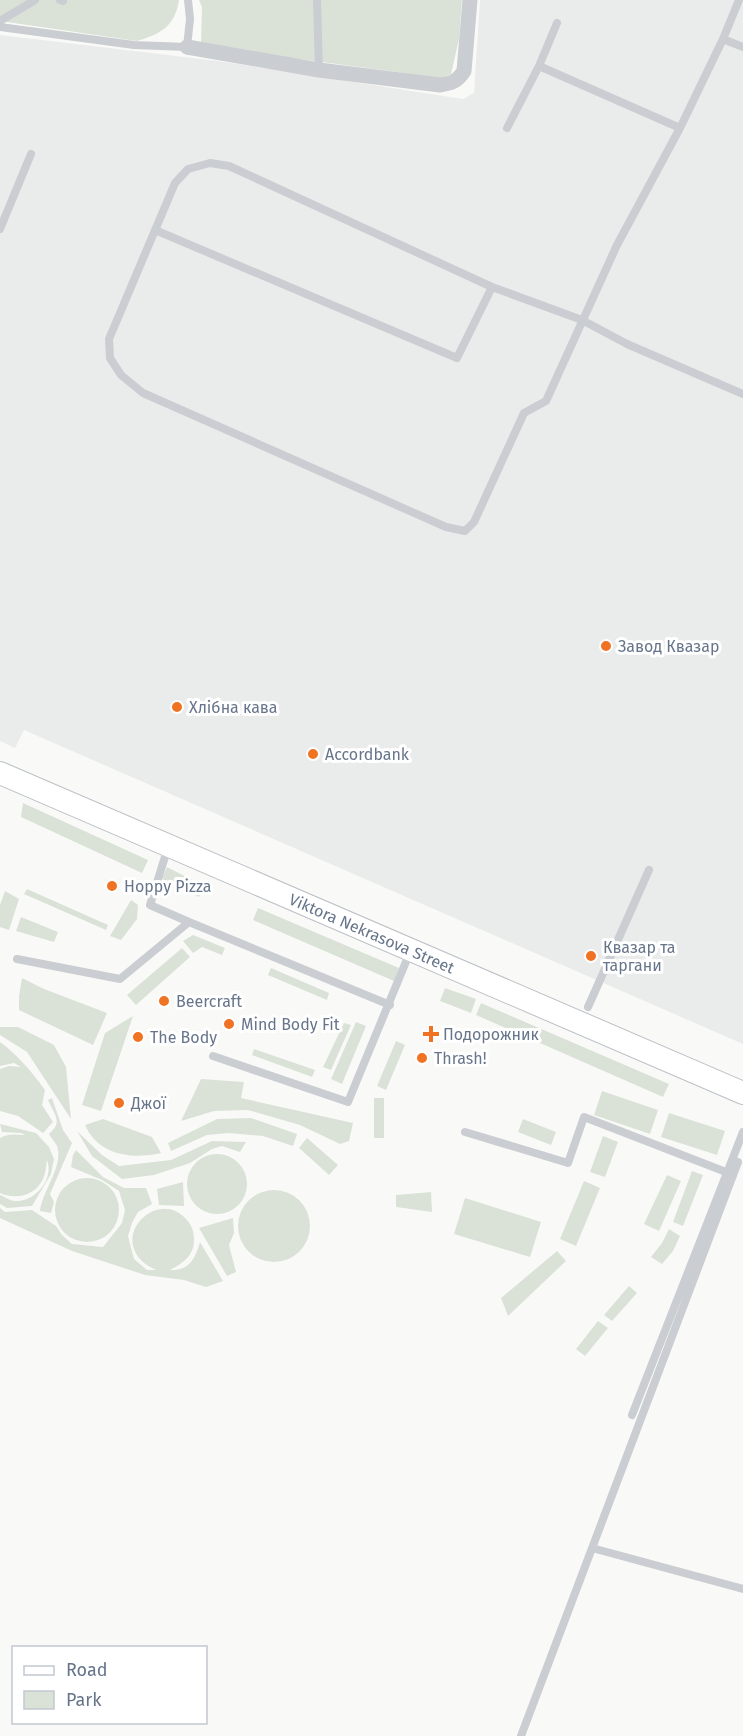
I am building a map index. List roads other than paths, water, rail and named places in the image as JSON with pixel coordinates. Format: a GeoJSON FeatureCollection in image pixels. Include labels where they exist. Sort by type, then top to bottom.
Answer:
{"type":"FeatureCollection","features":[{"type":"Feature","properties":{"kind":"main road","name":"Viktora Nekrasova Street"},"geometry":{"type":"LineString","coordinates":[[0,773],[743,1093]]}},
{"type":"Feature","properties":{"kind":"street"},"geometry":{"type":"LineString","coordinates":[[187,47],[319,70],[440,85],[451,84],[459,79],[464,71],[470,0]]}},
{"type":"Feature","properties":{"kind":"lane"},"geometry":{"type":"LineString","coordinates":[[0,21],[35,0]]}},
{"type":"Feature","properties":{"kind":"lane"},"geometry":{"type":"LineString","coordinates":[[0,27],[134,45],[187,47],[190,19],[189,0]]}},
{"type":"Feature","properties":{"kind":"lane"},"geometry":{"type":"LineString","coordinates":[[317,0],[319,70]]}},
{"type":"Feature","properties":{"kind":"lane"},"geometry":{"type":"LineString","coordinates":[[739,0],[680,128],[616,245],[582,320],[546,401],[524,413],[474,522],[465,531],[446,527],[143,393],[121,375],[110,358],[110,339],[175,183],[188,169],[210,163],[230,166],[492,287],[582,320],[627,344],[743,394]]}},
{"type":"Feature","properties":{"kind":"lane"},"geometry":{"type":"LineString","coordinates":[[507,128],[539,66],[557,22]]}},
{"type":"Feature","properties":{"kind":"lane"},"geometry":{"type":"LineString","coordinates":[[723,39],[743,47]]}},
{"type":"Feature","properties":{"kind":"lane"},"geometry":{"type":"LineString","coordinates":[[539,66],[680,128]]}},
{"type":"Feature","properties":{"kind":"lane"},"geometry":{"type":"LineString","coordinates":[[0,229],[31,154]]}},
{"type":"Feature","properties":{"kind":"lane"},"geometry":{"type":"LineString","coordinates":[[155,230],[457,358],[492,287]]}},
{"type":"Feature","properties":{"kind":"lane"},"geometry":{"type":"LineString","coordinates":[[168,846],[150,905],[390,1005]]}},
{"type":"Feature","properties":{"kind":"lane"},"geometry":{"type":"LineString","coordinates":[[588,1007],[649,870]]}},
{"type":"Feature","properties":{"kind":"lane"},"geometry":{"type":"LineString","coordinates":[[17,959],[120,979],[189,922]]}},
{"type":"Feature","properties":{"kind":"lane"},"geometry":{"type":"LineString","coordinates":[[213,1056],[348,1102],[411,951]]}},
{"type":"Feature","properties":{"kind":"lane"},"geometry":{"type":"LineString","coordinates":[[465,1132],[568,1162],[584,1117],[726,1172]]}},
{"type":"Feature","properties":{"kind":"lane"},"geometry":{"type":"LineString","coordinates":[[632,1415],[743,1132]]}},
{"type":"Feature","properties":{"kind":"lane"},"geometry":{"type":"LineString","coordinates":[[521,1736],[738,1162]]}},
{"type":"Feature","properties":{"kind":"lane"},"geometry":{"type":"LineString","coordinates":[[592,1548],[743,1589]]}},
{"type":"Feature","properties":{"kind":"place","name":"Завод Квазар"},"geometry":{"type":"Point","coordinates":[606,646]}},
{"type":"Feature","properties":{"kind":"place","name":"Хлібна кава"},"geometry":{"type":"Point","coordinates":[177,707]}},
{"type":"Feature","properties":{"kind":"place","name":"Accordbank"},"geometry":{"type":"Point","coordinates":[313,754]}},
{"type":"Feature","properties":{"kind":"place","name":"Hoppy Pizza"},"geometry":{"type":"Point","coordinates":[112,886]}},
{"type":"Feature","properties":{"kind":"place","name":"Квазар та таргани"},"geometry":{"type":"Point","coordinates":[591,956]}},
{"type":"Feature","properties":{"kind":"place","name":"Beercraft"},"geometry":{"type":"Point","coordinates":[164,1001]}},
{"type":"Feature","properties":{"kind":"place","name":"Mind Body Fit"},"geometry":{"type":"Point","coordinates":[229,1024]}},
{"type":"Feature","properties":{"kind":"place","name":"Подорожник"},"geometry":{"type":"Point","coordinates":[431,1034]}},
{"type":"Feature","properties":{"kind":"place","name":"The Body"},"geometry":{"type":"Point","coordinates":[138,1037]}},
{"type":"Feature","properties":{"kind":"place","name":"Thrash!"},"geometry":{"type":"Point","coordinates":[422,1058]}},
{"type":"Feature","properties":{"kind":"place","name":"Джої"},"geometry":{"type":"Point","coordinates":[119,1103]}}]}
